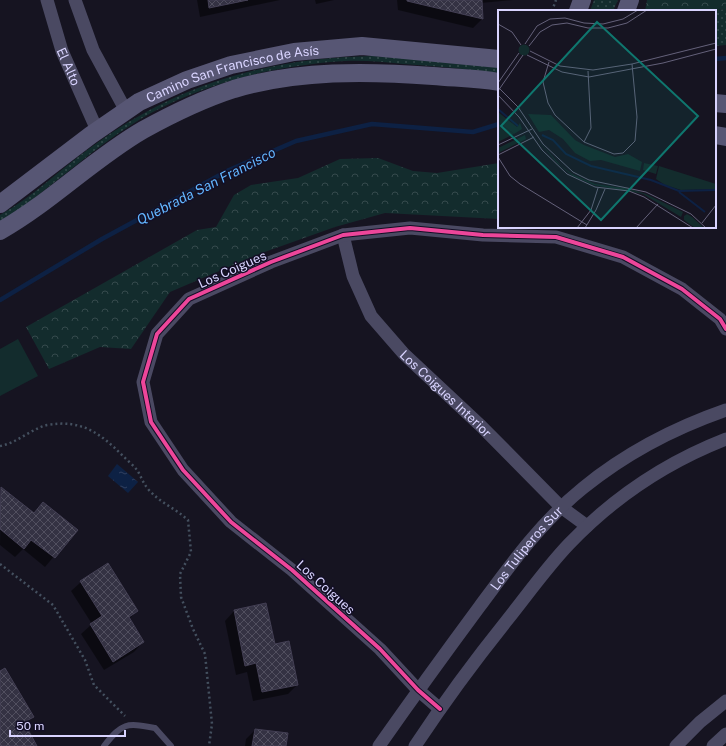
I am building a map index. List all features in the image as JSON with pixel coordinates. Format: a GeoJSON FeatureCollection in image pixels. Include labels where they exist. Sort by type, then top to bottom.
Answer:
{"type":"FeatureCollection","features":[{"type":"Feature","properties":{"kind":"main road"},"geometry":{"type":"LineString","coordinates":[[578,10],[582,0]]}},
{"type":"Feature","properties":{"kind":"main road"},"geometry":{"type":"LineString","coordinates":[[626,10],[630,0]]}},
{"type":"Feature","properties":{"kind":"main road","name":"Camino San Francisco de Asís"},"geometry":{"type":"LineString","coordinates":[[0,204],[97,130],[139,102],[187,80],[231,65],[294,52],[362,46],[498,59]]}},
{"type":"Feature","properties":{"kind":"main road","name":"Camino San Francisco de Asís"},"geometry":{"type":"LineString","coordinates":[[0,231],[64,187],[102,157],[143,131],[187,108],[235,89],[279,80],[342,72],[420,75],[498,82]]}},
{"type":"Feature","properties":{"kind":"main road"},"geometry":{"type":"LineString","coordinates":[[716,103],[726,104]]}},
{"type":"Feature","properties":{"kind":"main road"},"geometry":{"type":"LineString","coordinates":[[716,135],[726,136]]}},
{"type":"Feature","properties":{"kind":"street","name":"El Alto"},"geometry":{"type":"LineString","coordinates":[[47,0],[62,51],[97,130]]}},
{"type":"Feature","properties":{"kind":"street"},"geometry":{"type":"LineString","coordinates":[[75,0],[94,50],[126,111]]}},
{"type":"Feature","properties":{"kind":"street","name":"Los Coigues"},"geometry":{"type":"LineString","coordinates":[[440,709],[418,690],[380,649],[292,570],[232,522],[183,470],[151,422],[143,382],[157,334],[189,299],[271,262],[343,235],[410,228],[484,235],[556,237],[623,257],[676,286],[720,319],[726,329]]}},
{"type":"Feature","properties":{"kind":"street","name":"Los Coigues Interior"},"geometry":{"type":"LineString","coordinates":[[343,235],[354,276],[371,316],[404,354],[481,426],[562,507],[587,526]]}},
{"type":"Feature","properties":{"kind":"street","name":"Los Tuliperos Sur"},"geometry":{"type":"LineString","coordinates":[[379,746],[418,690],[518,554],[562,507],[606,470],[629,454],[680,427],[726,410]]}},
{"type":"Feature","properties":{"kind":"street"},"geometry":{"type":"LineString","coordinates":[[415,746],[440,709],[552,563],[587,526],[631,490],[682,459],[726,439]]}},
{"type":"Feature","properties":{"kind":"street"},"geometry":{"type":"LineString","coordinates":[[676,746],[724,708]]}},
{"type":"Feature","properties":{"kind":"street"},"geometry":{"type":"LineString","coordinates":[[713,746],[726,734]]}},
{"type":"Feature","properties":{"kind":"lane"},"geometry":{"type":"LineString","coordinates":[[104,746],[116,730],[130,724],[155,728],[171,746]]}},
{"type":"Feature","properties":{"kind":"path"},"geometry":{"type":"LineString","coordinates":[[552,10],[556,0]]}},
{"type":"Feature","properties":{"kind":"path"},"geometry":{"type":"LineString","coordinates":[[0,446],[22,438],[46,425],[64,424],[86,427],[107,439],[137,470],[148,488],[165,505],[180,512],[188,520],[190,552],[180,574],[181,597],[193,629],[205,654],[212,724],[209,746]]}},
{"type":"Feature","properties":{"kind":"path"},"geometry":{"type":"LineString","coordinates":[[0,564],[53,606],[85,660],[94,685],[123,713],[130,724]]}},
{"type":"Feature","properties":{"kind":"green space"},"geometry":{"type":"Polygon","coordinates":[[[594,0],[618,0],[613,10],[590,10],[594,0]]]}},
{"type":"Feature","properties":{"kind":"green space"},"geometry":{"type":"Polygon","coordinates":[[[647,0],[726,0],[726,9],[645,10],[647,0]]]}},
{"type":"Feature","properties":{"kind":"green space"},"geometry":{"type":"Polygon","coordinates":[[[726,9],[726,45],[716,46],[716,10],[726,9]]]}},
{"type":"Feature","properties":{"kind":"green space"},"geometry":{"type":"Polygon","coordinates":[[[373,56],[498,66],[498,73],[381,62],[345,61],[295,66],[245,76],[197,92],[151,113],[131,125],[0,223],[0,215],[35,192],[79,156],[123,126],[156,107],[189,91],[260,69],[296,62],[373,56]]]}},
{"type":"Feature","properties":{"kind":"green space"},"geometry":{"type":"Polygon","coordinates":[[[378,158],[413,171],[437,173],[498,163],[498,219],[385,213],[335,227],[259,254],[170,292],[131,349],[100,347],[49,369],[26,327],[197,230],[216,227],[234,195],[251,185],[298,178],[340,159],[378,158]]]}},
{"type":"Feature","properties":{"kind":"green space"},"geometry":{"type":"Polygon","coordinates":[[[18,339],[38,376],[0,396],[0,349],[18,339]]]}},
{"type":"Feature","properties":{"kind":"water"},"geometry":{"type":"Polygon","coordinates":[[[117,464],[138,482],[128,493],[108,476],[117,464]]]}},
{"type":"Feature","properties":{"kind":"building"},"geometry":{"type":"Polygon","coordinates":[[[208,0],[248,0],[209,8],[208,0]]]}},
{"type":"Feature","properties":{"kind":"building"},"geometry":{"type":"Polygon","coordinates":[[[482,0],[483,19],[407,1],[482,0]]]}},
{"type":"Feature","properties":{"kind":"building"},"geometry":{"type":"Polygon","coordinates":[[[1,487],[34,513],[43,502],[78,530],[55,558],[31,540],[24,549],[0,529],[1,487]]]}},
{"type":"Feature","properties":{"kind":"building"},"geometry":{"type":"Polygon","coordinates":[[[108,563],[138,611],[129,617],[144,642],[113,662],[90,624],[102,616],[80,581],[108,563]]]}},
{"type":"Feature","properties":{"kind":"building"},"geometry":{"type":"Polygon","coordinates":[[[266,603],[275,644],[289,641],[298,685],[262,692],[256,663],[245,666],[234,610],[266,603]]]}},
{"type":"Feature","properties":{"kind":"building"},"geometry":{"type":"Polygon","coordinates":[[[5,668],[34,717],[24,722],[37,746],[0,746],[0,671],[5,668]]]}},
{"type":"Feature","properties":{"kind":"building"},"geometry":{"type":"Polygon","coordinates":[[[255,729],[288,733],[286,746],[252,746],[255,729]]]}},
{"type":"Feature","properties":{"kind":"waterway","name":"Quebrada San Francisco"},"geometry":{"type":"LineString","coordinates":[[716,59],[726,58]]}},
{"type":"Feature","properties":{"kind":"waterway","name":"Quebrada San Francisco"},"geometry":{"type":"LineString","coordinates":[[0,300],[102,239],[229,170],[296,141],[372,124],[473,132],[498,124]]}},
{"type":"Feature","properties":{"kind":"cycle path"},"geometry":{"type":"LineString","coordinates":[[440,709],[418,690],[380,649],[292,570],[231,522],[183,470],[151,422],[143,382],[157,334],[189,299],[271,262],[343,235],[410,228],[483,235],[556,237],[623,257],[682,289],[720,319],[726,329]]}}]}
